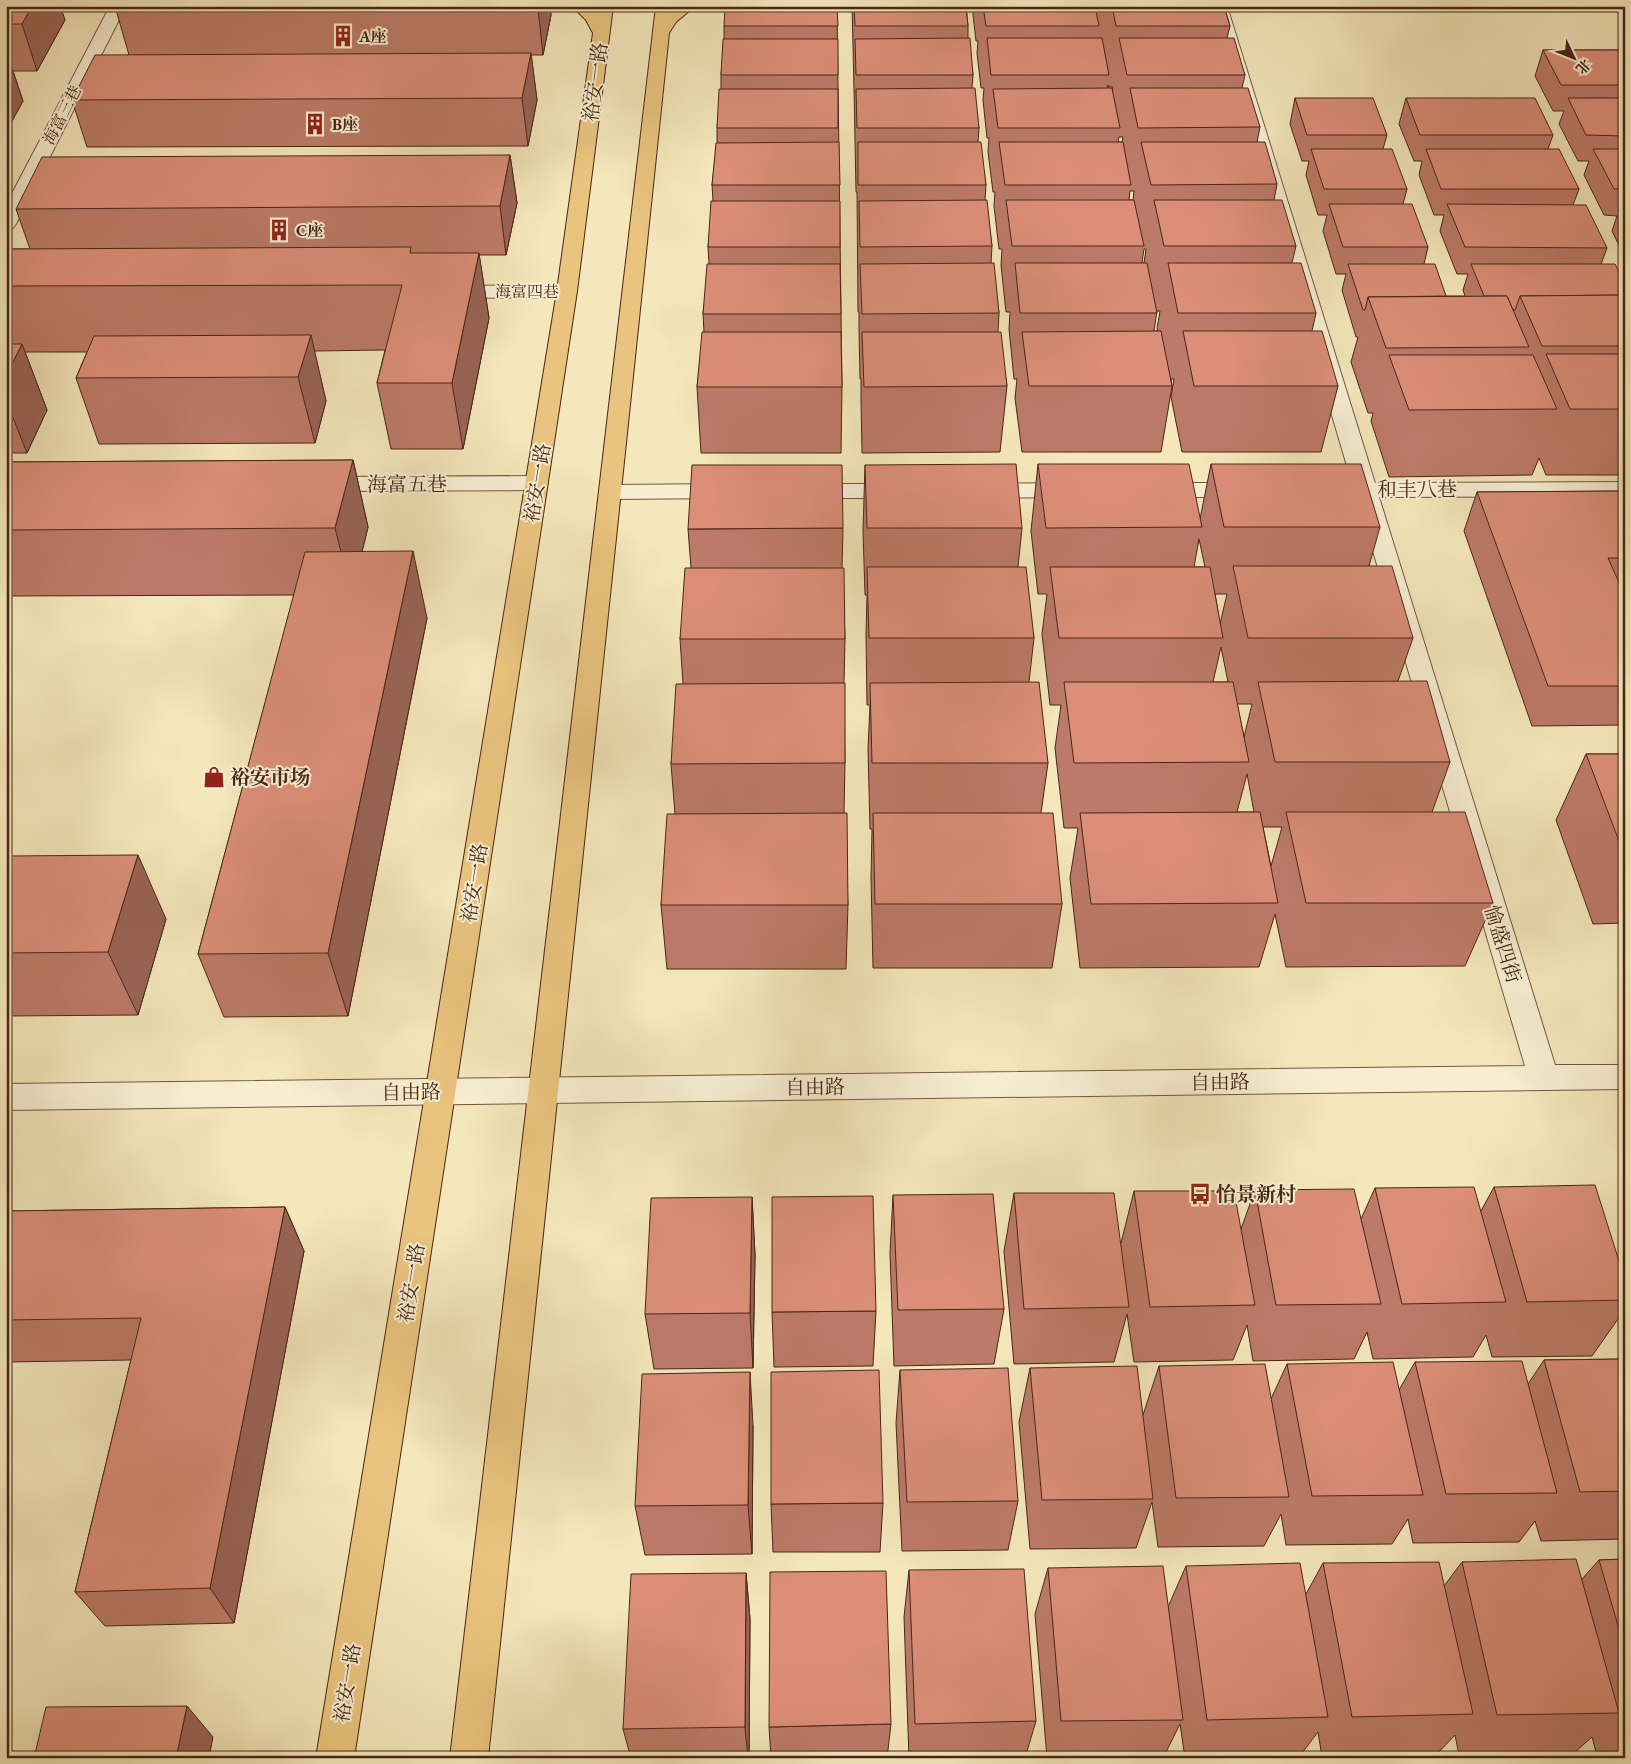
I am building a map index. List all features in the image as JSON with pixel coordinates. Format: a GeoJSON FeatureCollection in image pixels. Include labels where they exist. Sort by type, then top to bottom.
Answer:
{"type":"FeatureCollection","features":[{"type":"Feature","properties":{"kind":"main road"},"geometry":{"type":"LineString","coordinates":[[580,6],[586,9],[596,20],[603,19]]}},
{"type":"Feature","properties":{"kind":"main road"},"geometry":{"type":"LineString","coordinates":[[469,1758],[662,19],[670,19],[687,6]]}},
{"type":"Feature","properties":{"kind":"main road","name":"裕安一路"},"geometry":{"type":"LineString","coordinates":[[335,1758],[567,291],[603,19]]}},
{"type":"Feature","properties":{"kind":"street","name":"海富三巷"},"geometry":{"type":"LineString","coordinates":[[6,224],[118,6]]}},
{"type":"Feature","properties":{"kind":"street","name":"愉盛四街"},"geometry":{"type":"LineString","coordinates":[[1219,6],[1544,1078]]}},
{"type":"Feature","properties":{"kind":"street","name":"海富四巷"},"geometry":{"type":"LineString","coordinates":[[429,292],[567,291]]}},
{"type":"Feature","properties":{"kind":"street","name":"海富五巷"},"geometry":{"type":"LineString","coordinates":[[301,484],[537,483]]}},
{"type":"Feature","properties":{"kind":"street","name":"和丰八巷"},"geometry":{"type":"LineString","coordinates":[[1325,490],[1625,489]]}},
{"type":"Feature","properties":{"kind":"street"},"geometry":{"type":"LineString","coordinates":[[958,491],[1097,490]]}},
{"type":"Feature","properties":{"kind":"street"},"geometry":{"type":"LineString","coordinates":[[1136,490],[1266,490]]}},
{"type":"Feature","properties":{"kind":"street"},"geometry":{"type":"LineString","coordinates":[[610,492],[749,491]]}},
{"type":"Feature","properties":{"kind":"street"},"geometry":{"type":"LineString","coordinates":[[789,491],[918,491]]}},
{"type":"Feature","properties":{"kind":"street","name":"自由路"},"geometry":{"type":"LineString","coordinates":[[6,1097],[1625,1077]]}},
{"type":"Feature","properties":{"kind":"building"},"geometry":{"type":"Polygon","coordinates":[[[6,6],[32,6],[22,24],[6,24],[6,6]]]}},
{"type":"Feature","properties":{"kind":"building"},"geometry":{"type":"Polygon","coordinates":[[[118,6],[538,6],[538,8],[116,10],[118,6]]]}},
{"type":"Feature","properties":{"kind":"building"},"geometry":{"type":"Polygon","coordinates":[[[725,6],[837,6],[838,26],[724,26],[725,6]]]}},
{"type":"Feature","properties":{"kind":"building"},"geometry":{"type":"Polygon","coordinates":[[[854,6],[966,6],[968,26],[855,26],[854,6]]]}},
{"type":"Feature","properties":{"kind":"building"},"geometry":{"type":"Polygon","coordinates":[[[983,6],[1095,6],[1099,26],[986,26],[983,6]]]}},
{"type":"Feature","properties":{"kind":"building"},"geometry":{"type":"Polygon","coordinates":[[[1112,6],[1224,6],[1230,26],[1116,26],[1112,6]]]}},
{"type":"Feature","properties":{"kind":"building"},"geometry":{"type":"Polygon","coordinates":[[[970,38],[973,75],[856,75],[855,39],[970,38]]]}},
{"type":"Feature","properties":{"kind":"building"},"geometry":{"type":"Polygon","coordinates":[[[987,38],[1102,38],[1109,75],[991,75],[987,38]]]}},
{"type":"Feature","properties":{"kind":"building"},"geometry":{"type":"Polygon","coordinates":[[[1119,38],[1234,38],[1245,75],[1127,75],[1119,38]]]}},
{"type":"Feature","properties":{"kind":"building"},"geometry":{"type":"Polygon","coordinates":[[[723,39],[838,39],[838,75],[721,75],[723,39]]]}},
{"type":"Feature","properties":{"kind":"building"},"geometry":{"type":"Polygon","coordinates":[[[1543,50],[1625,50],[1625,85],[1561,85],[1543,50]]]}},
{"type":"Feature","properties":{"kind":"building"},"geometry":{"type":"Polygon","coordinates":[[[531,53],[522,98],[72,100],[95,55],[531,53]]]}},
{"type":"Feature","properties":{"kind":"building"},"geometry":{"type":"Polygon","coordinates":[[[975,88],[979,128],[857,128],[856,89],[975,88]]]}},
{"type":"Feature","properties":{"kind":"building"},"geometry":{"type":"Polygon","coordinates":[[[1112,88],[1120,128],[998,128],[993,89],[1112,88]]]}},
{"type":"Feature","properties":{"kind":"building"},"geometry":{"type":"Polygon","coordinates":[[[1130,88],[1248,88],[1260,127],[1138,128],[1130,88]]]}},
{"type":"Feature","properties":{"kind":"building"},"geometry":{"type":"Polygon","coordinates":[[[719,89],[838,89],[838,128],[717,128],[719,89]]]}},
{"type":"Feature","properties":{"kind":"building"},"geometry":{"type":"Polygon","coordinates":[[[1295,98],[1373,98],[1387,135],[1307,135],[1295,98]]]}},
{"type":"Feature","properties":{"kind":"building"},"geometry":{"type":"Polygon","coordinates":[[[1406,98],[1535,98],[1553,135],[1420,135],[1406,98]]]}},
{"type":"Feature","properties":{"kind":"building"},"geometry":{"type":"Polygon","coordinates":[[[1568,98],[1625,98],[1625,136],[1586,135],[1568,98]]]}},
{"type":"Feature","properties":{"kind":"building"},"geometry":{"type":"Polygon","coordinates":[[[839,142],[840,185],[712,185],[716,143],[839,142]]]}},
{"type":"Feature","properties":{"kind":"building"},"geometry":{"type":"Polygon","coordinates":[[[858,142],[981,142],[986,185],[858,185],[858,142]]]}},
{"type":"Feature","properties":{"kind":"building"},"geometry":{"type":"Polygon","coordinates":[[[999,142],[1123,142],[1131,185],[1005,185],[999,142]]]}},
{"type":"Feature","properties":{"kind":"building"},"geometry":{"type":"Polygon","coordinates":[[[1141,142],[1265,142],[1277,184],[1151,185],[1141,142]]]}},
{"type":"Feature","properties":{"kind":"building"},"geometry":{"type":"Polygon","coordinates":[[[1311,149],[1392,149],[1407,189],[1324,189],[1311,149]]]}},
{"type":"Feature","properties":{"kind":"building"},"geometry":{"type":"Polygon","coordinates":[[[1426,149],[1559,149],[1579,189],[1441,189],[1426,149]]]}},
{"type":"Feature","properties":{"kind":"building"},"geometry":{"type":"Polygon","coordinates":[[[1593,149],[1625,149],[1625,189],[1614,189],[1593,149]]]}},
{"type":"Feature","properties":{"kind":"building"},"geometry":{"type":"Polygon","coordinates":[[[510,155],[500,206],[16,209],[42,157],[510,155]]]}},
{"type":"Feature","properties":{"kind":"building"},"geometry":{"type":"Polygon","coordinates":[[[987,200],[992,246],[860,247],[859,201],[987,200]]]}},
{"type":"Feature","properties":{"kind":"building"},"geometry":{"type":"Polygon","coordinates":[[[1006,200],[1134,200],[1144,246],[1012,246],[1006,200]]]}},
{"type":"Feature","properties":{"kind":"building"},"geometry":{"type":"Polygon","coordinates":[[[1154,200],[1282,200],[1296,246],[1164,246],[1154,200]]]}},
{"type":"Feature","properties":{"kind":"building"},"geometry":{"type":"Polygon","coordinates":[[[711,201],[840,201],[840,247],[708,247],[711,201]]]}},
{"type":"Feature","properties":{"kind":"building"},"geometry":{"type":"Polygon","coordinates":[[[1329,204],[1412,204],[1428,247],[1343,247],[1329,204]]]}},
{"type":"Feature","properties":{"kind":"building"},"geometry":{"type":"Polygon","coordinates":[[[1447,204],[1586,205],[1607,248],[1465,247],[1447,204]]]}},
{"type":"Feature","properties":{"kind":"building"},"geometry":{"type":"Polygon","coordinates":[[[411,247],[410,253],[479,253],[452,383],[377,383],[402,285],[6,286],[6,249],[411,247]]]}},
{"type":"Feature","properties":{"kind":"building"},"geometry":{"type":"Polygon","coordinates":[[[994,263],[999,313],[862,314],[860,264],[994,263]]]}},
{"type":"Feature","properties":{"kind":"building"},"geometry":{"type":"Polygon","coordinates":[[[1015,263],[1147,263],[1157,313],[1020,313],[1015,263]]]}},
{"type":"Feature","properties":{"kind":"building"},"geometry":{"type":"Polygon","coordinates":[[[1168,263],[1301,263],[1316,313],[1178,313],[1168,263]]]}},
{"type":"Feature","properties":{"kind":"building"},"geometry":{"type":"Polygon","coordinates":[[[707,264],[840,264],[841,314],[703,314],[707,264]]]}},
{"type":"Feature","properties":{"kind":"building"},"geometry":{"type":"Polygon","coordinates":[[[1348,264],[1435,264],[1446,296],[1368,297],[1365,310],[1363,310],[1348,264]]]}},
{"type":"Feature","properties":{"kind":"building"},"geometry":{"type":"Polygon","coordinates":[[[1471,264],[1615,264],[1625,284],[1625,295],[1520,296],[1515,310],[1513,310],[1507,296],[1484,296],[1471,264]]]}},
{"type":"Feature","properties":{"kind":"building"},"geometry":{"type":"Polygon","coordinates":[[[1625,295],[1625,346],[1542,346],[1520,296],[1625,295]]]}},
{"type":"Feature","properties":{"kind":"building"},"geometry":{"type":"Polygon","coordinates":[[[1507,296],[1529,347],[1386,348],[1368,297],[1507,296]]]}},
{"type":"Feature","properties":{"kind":"building"},"geometry":{"type":"Polygon","coordinates":[[[1161,331],[1172,386],[1029,386],[1022,332],[1161,331]]]}},
{"type":"Feature","properties":{"kind":"building"},"geometry":{"type":"Polygon","coordinates":[[[1183,331],[1322,331],[1338,386],[1194,386],[1183,331]]]}},
{"type":"Feature","properties":{"kind":"building"},"geometry":{"type":"Polygon","coordinates":[[[702,332],[841,332],[842,387],[697,387],[702,332]]]}},
{"type":"Feature","properties":{"kind":"building"},"geometry":{"type":"Polygon","coordinates":[[[862,332],[1001,332],[1007,386],[864,387],[862,332]]]}},
{"type":"Feature","properties":{"kind":"building"},"geometry":{"type":"Polygon","coordinates":[[[311,335],[298,377],[76,378],[94,336],[311,335]]]}},
{"type":"Feature","properties":{"kind":"building"},"geometry":{"type":"Polygon","coordinates":[[[6,344],[22,344],[6,376],[6,344]]]}},
{"type":"Feature","properties":{"kind":"building"},"geometry":{"type":"Polygon","coordinates":[[[1546,354],[1625,354],[1625,409],[1570,409],[1546,354]]]}},
{"type":"Feature","properties":{"kind":"building"},"geometry":{"type":"Polygon","coordinates":[[[1389,355],[1533,355],[1557,409],[1409,410],[1389,355]]]}},
{"type":"Feature","properties":{"kind":"building"},"geometry":{"type":"Polygon","coordinates":[[[353,460],[335,528],[6,530],[6,462],[353,460]]]}},
{"type":"Feature","properties":{"kind":"building"},"geometry":{"type":"Polygon","coordinates":[[[1016,464],[1022,528],[867,528],[865,465],[1016,464]]]}},
{"type":"Feature","properties":{"kind":"building"},"geometry":{"type":"Polygon","coordinates":[[[1038,464],[1189,464],[1202,527],[1046,528],[1038,464]]]}},
{"type":"Feature","properties":{"kind":"building"},"geometry":{"type":"Polygon","coordinates":[[[1211,464],[1361,464],[1380,527],[1224,527],[1211,464]]]}},
{"type":"Feature","properties":{"kind":"building"},"geometry":{"type":"Polygon","coordinates":[[[692,465],[842,465],[843,528],[688,529],[692,465]]]}},
{"type":"Feature","properties":{"kind":"building"},"geometry":{"type":"Polygon","coordinates":[[[1625,491],[1625,558],[1608,558],[1625,596],[1625,686],[1548,686],[1477,492],[1625,491]]]}},
{"type":"Feature","properties":{"kind":"building"},"geometry":{"type":"Polygon","coordinates":[[[413,551],[328,953],[198,954],[305,552],[413,551]]]}},
{"type":"Feature","properties":{"kind":"building"},"geometry":{"type":"Polygon","coordinates":[[[1233,566],[1392,566],[1413,638],[1248,638],[1233,566]]]}},
{"type":"Feature","properties":{"kind":"building"},"geometry":{"type":"Polygon","coordinates":[[[867,567],[1026,567],[1034,638],[869,638],[867,567]]]}},
{"type":"Feature","properties":{"kind":"building"},"geometry":{"type":"Polygon","coordinates":[[[1050,567],[1210,567],[1223,638],[1059,638],[1050,567]]]}},
{"type":"Feature","properties":{"kind":"building"},"geometry":{"type":"Polygon","coordinates":[[[685,568],[844,568],[845,639],[680,639],[685,568]]]}},
{"type":"Feature","properties":{"kind":"building"},"geometry":{"type":"Polygon","coordinates":[[[1427,681],[1450,762],[1275,762],[1258,682],[1427,681]]]}},
{"type":"Feature","properties":{"kind":"building"},"geometry":{"type":"Polygon","coordinates":[[[1039,682],[1048,763],[872,763],[870,683],[1039,682]]]}},
{"type":"Feature","properties":{"kind":"building"},"geometry":{"type":"Polygon","coordinates":[[[1064,682],[1233,682],[1249,762],[1074,763],[1064,682]]]}},
{"type":"Feature","properties":{"kind":"building"},"geometry":{"type":"Polygon","coordinates":[[[845,683],[845,763],[671,764],[676,684],[845,683]]]}},
{"type":"Feature","properties":{"kind":"building"},"geometry":{"type":"Polygon","coordinates":[[[1586,754],[1625,754],[1625,857],[1586,754]]]}},
{"type":"Feature","properties":{"kind":"building"},"geometry":{"type":"Polygon","coordinates":[[[1260,812],[1278,903],[1091,904],[1080,813],[1260,812]]]}},
{"type":"Feature","properties":{"kind":"building"},"geometry":{"type":"Polygon","coordinates":[[[1286,812],[1465,812],[1493,903],[1306,903],[1286,812]]]}},
{"type":"Feature","properties":{"kind":"building"},"geometry":{"type":"Polygon","coordinates":[[[847,813],[848,905],[661,905],[667,814],[847,813]]]}},
{"type":"Feature","properties":{"kind":"building"},"geometry":{"type":"Polygon","coordinates":[[[873,813],[1053,813],[1062,904],[875,904],[873,813]]]}},
{"type":"Feature","properties":{"kind":"building"},"geometry":{"type":"Polygon","coordinates":[[[138,855],[108,952],[6,953],[6,856],[138,855]]]}},
{"type":"Feature","properties":{"kind":"building"},"geometry":{"type":"Polygon","coordinates":[[[1595,1185],[1625,1280],[1625,1300],[1527,1302],[1494,1187],[1595,1185]]]}},
{"type":"Feature","properties":{"kind":"building"},"geometry":{"type":"Polygon","coordinates":[[[1474,1187],[1506,1302],[1402,1304],[1375,1188],[1474,1187]]]}},
{"type":"Feature","properties":{"kind":"building"},"geometry":{"type":"Polygon","coordinates":[[[1354,1189],[1381,1304],[1276,1305],[1255,1190],[1354,1189]]]}},
{"type":"Feature","properties":{"kind":"building"},"geometry":{"type":"Polygon","coordinates":[[[1134,1191],[1234,1191],[1255,1305],[1150,1307],[1134,1191]]]}},
{"type":"Feature","properties":{"kind":"building"},"geometry":{"type":"Polygon","coordinates":[[[1014,1193],[1114,1193],[1129,1307],[1024,1309],[1014,1193]]]}},
{"type":"Feature","properties":{"kind":"building"},"geometry":{"type":"Polygon","coordinates":[[[993,1194],[1004,1309],[898,1310],[893,1195],[993,1194]]]}},
{"type":"Feature","properties":{"kind":"building"},"geometry":{"type":"Polygon","coordinates":[[[873,1196],[876,1311],[772,1312],[772,1197],[873,1196]]]}},
{"type":"Feature","properties":{"kind":"building"},"geometry":{"type":"Polygon","coordinates":[[[752,1197],[750,1313],[645,1314],[651,1198],[752,1197]]]}},
{"type":"Feature","properties":{"kind":"building"},"geometry":{"type":"Polygon","coordinates":[[[285,1207],[210,1588],[75,1592],[141,1318],[6,1320],[6,1211],[285,1207]]]}},
{"type":"Feature","properties":{"kind":"building"},"geometry":{"type":"Polygon","coordinates":[[[1625,1359],[1625,1491],[1580,1492],[1544,1360],[1625,1359]]]}},
{"type":"Feature","properties":{"kind":"building"},"geometry":{"type":"Polygon","coordinates":[[[1522,1361],[1557,1493],[1446,1494],[1415,1362],[1522,1361]]]}},
{"type":"Feature","properties":{"kind":"building"},"geometry":{"type":"Polygon","coordinates":[[[1393,1362],[1423,1495],[1312,1496],[1287,1364],[1393,1362]]]}},
{"type":"Feature","properties":{"kind":"building"},"geometry":{"type":"Polygon","coordinates":[[[1265,1364],[1289,1497],[1176,1498],[1159,1366],[1265,1364]]]}},
{"type":"Feature","properties":{"kind":"building"},"geometry":{"type":"Polygon","coordinates":[[[1137,1366],[1153,1499],[1042,1500],[1030,1368],[1137,1366]]]}},
{"type":"Feature","properties":{"kind":"building"},"geometry":{"type":"Polygon","coordinates":[[[1008,1368],[1018,1501],[907,1502],[900,1370],[1008,1368]]]}},
{"type":"Feature","properties":{"kind":"building"},"geometry":{"type":"Polygon","coordinates":[[[879,1370],[883,1503],[771,1504],[771,1372],[879,1370]]]}},
{"type":"Feature","properties":{"kind":"building"},"geometry":{"type":"Polygon","coordinates":[[[750,1372],[748,1505],[635,1506],[642,1374],[750,1372]]]}},
{"type":"Feature","properties":{"kind":"building"},"geometry":{"type":"Polygon","coordinates":[[[1576,1559],[1619,1713],[1497,1715],[1462,1562],[1576,1559]]]}},
{"type":"Feature","properties":{"kind":"building"},"geometry":{"type":"Polygon","coordinates":[[[1625,1559],[1625,1650],[1599,1560],[1625,1559]]]}},
{"type":"Feature","properties":{"kind":"building"},"geometry":{"type":"Polygon","coordinates":[[[1439,1562],[1473,1714],[1352,1717],[1323,1563],[1439,1562]]]}},
{"type":"Feature","properties":{"kind":"building"},"geometry":{"type":"Polygon","coordinates":[[[1300,1563],[1328,1717],[1207,1720],[1186,1566],[1300,1563]]]}},
{"type":"Feature","properties":{"kind":"building"},"geometry":{"type":"Polygon","coordinates":[[[1163,1566],[1183,1720],[1061,1721],[1048,1568],[1163,1566]]]}},
{"type":"Feature","properties":{"kind":"building"},"geometry":{"type":"Polygon","coordinates":[[[1024,1569],[1036,1721],[915,1724],[909,1570],[1024,1569]]]}},
{"type":"Feature","properties":{"kind":"building"},"geometry":{"type":"Polygon","coordinates":[[[886,1571],[891,1724],[769,1727],[770,1572],[886,1571]]]}},
{"type":"Feature","properties":{"kind":"building"},"geometry":{"type":"Polygon","coordinates":[[[746,1573],[745,1727],[623,1729],[631,1574],[746,1573]]]}},
{"type":"Feature","properties":{"kind":"building"},"geometry":{"type":"Polygon","coordinates":[[[187,1706],[176,1758],[34,1758],[46,1707],[187,1706]]]}},
{"type":"Feature","properties":{"kind":"place","name":"A座"},"geometry":{"type":"Point","coordinates":[343,36]}},
{"type":"Feature","properties":{"kind":"place","name":"B座"},"geometry":{"type":"Point","coordinates":[315,124]}},
{"type":"Feature","properties":{"kind":"place","name":"C座"},"geometry":{"type":"Point","coordinates":[279,230]}},
{"type":"Feature","properties":{"kind":"place","name":"裕安市场"},"geometry":{"type":"Point","coordinates":[214,777]}},
{"type":"Feature","properties":{"kind":"place","name":"怡景新村"},"geometry":{"type":"Point","coordinates":[1200,1194]}}]}
